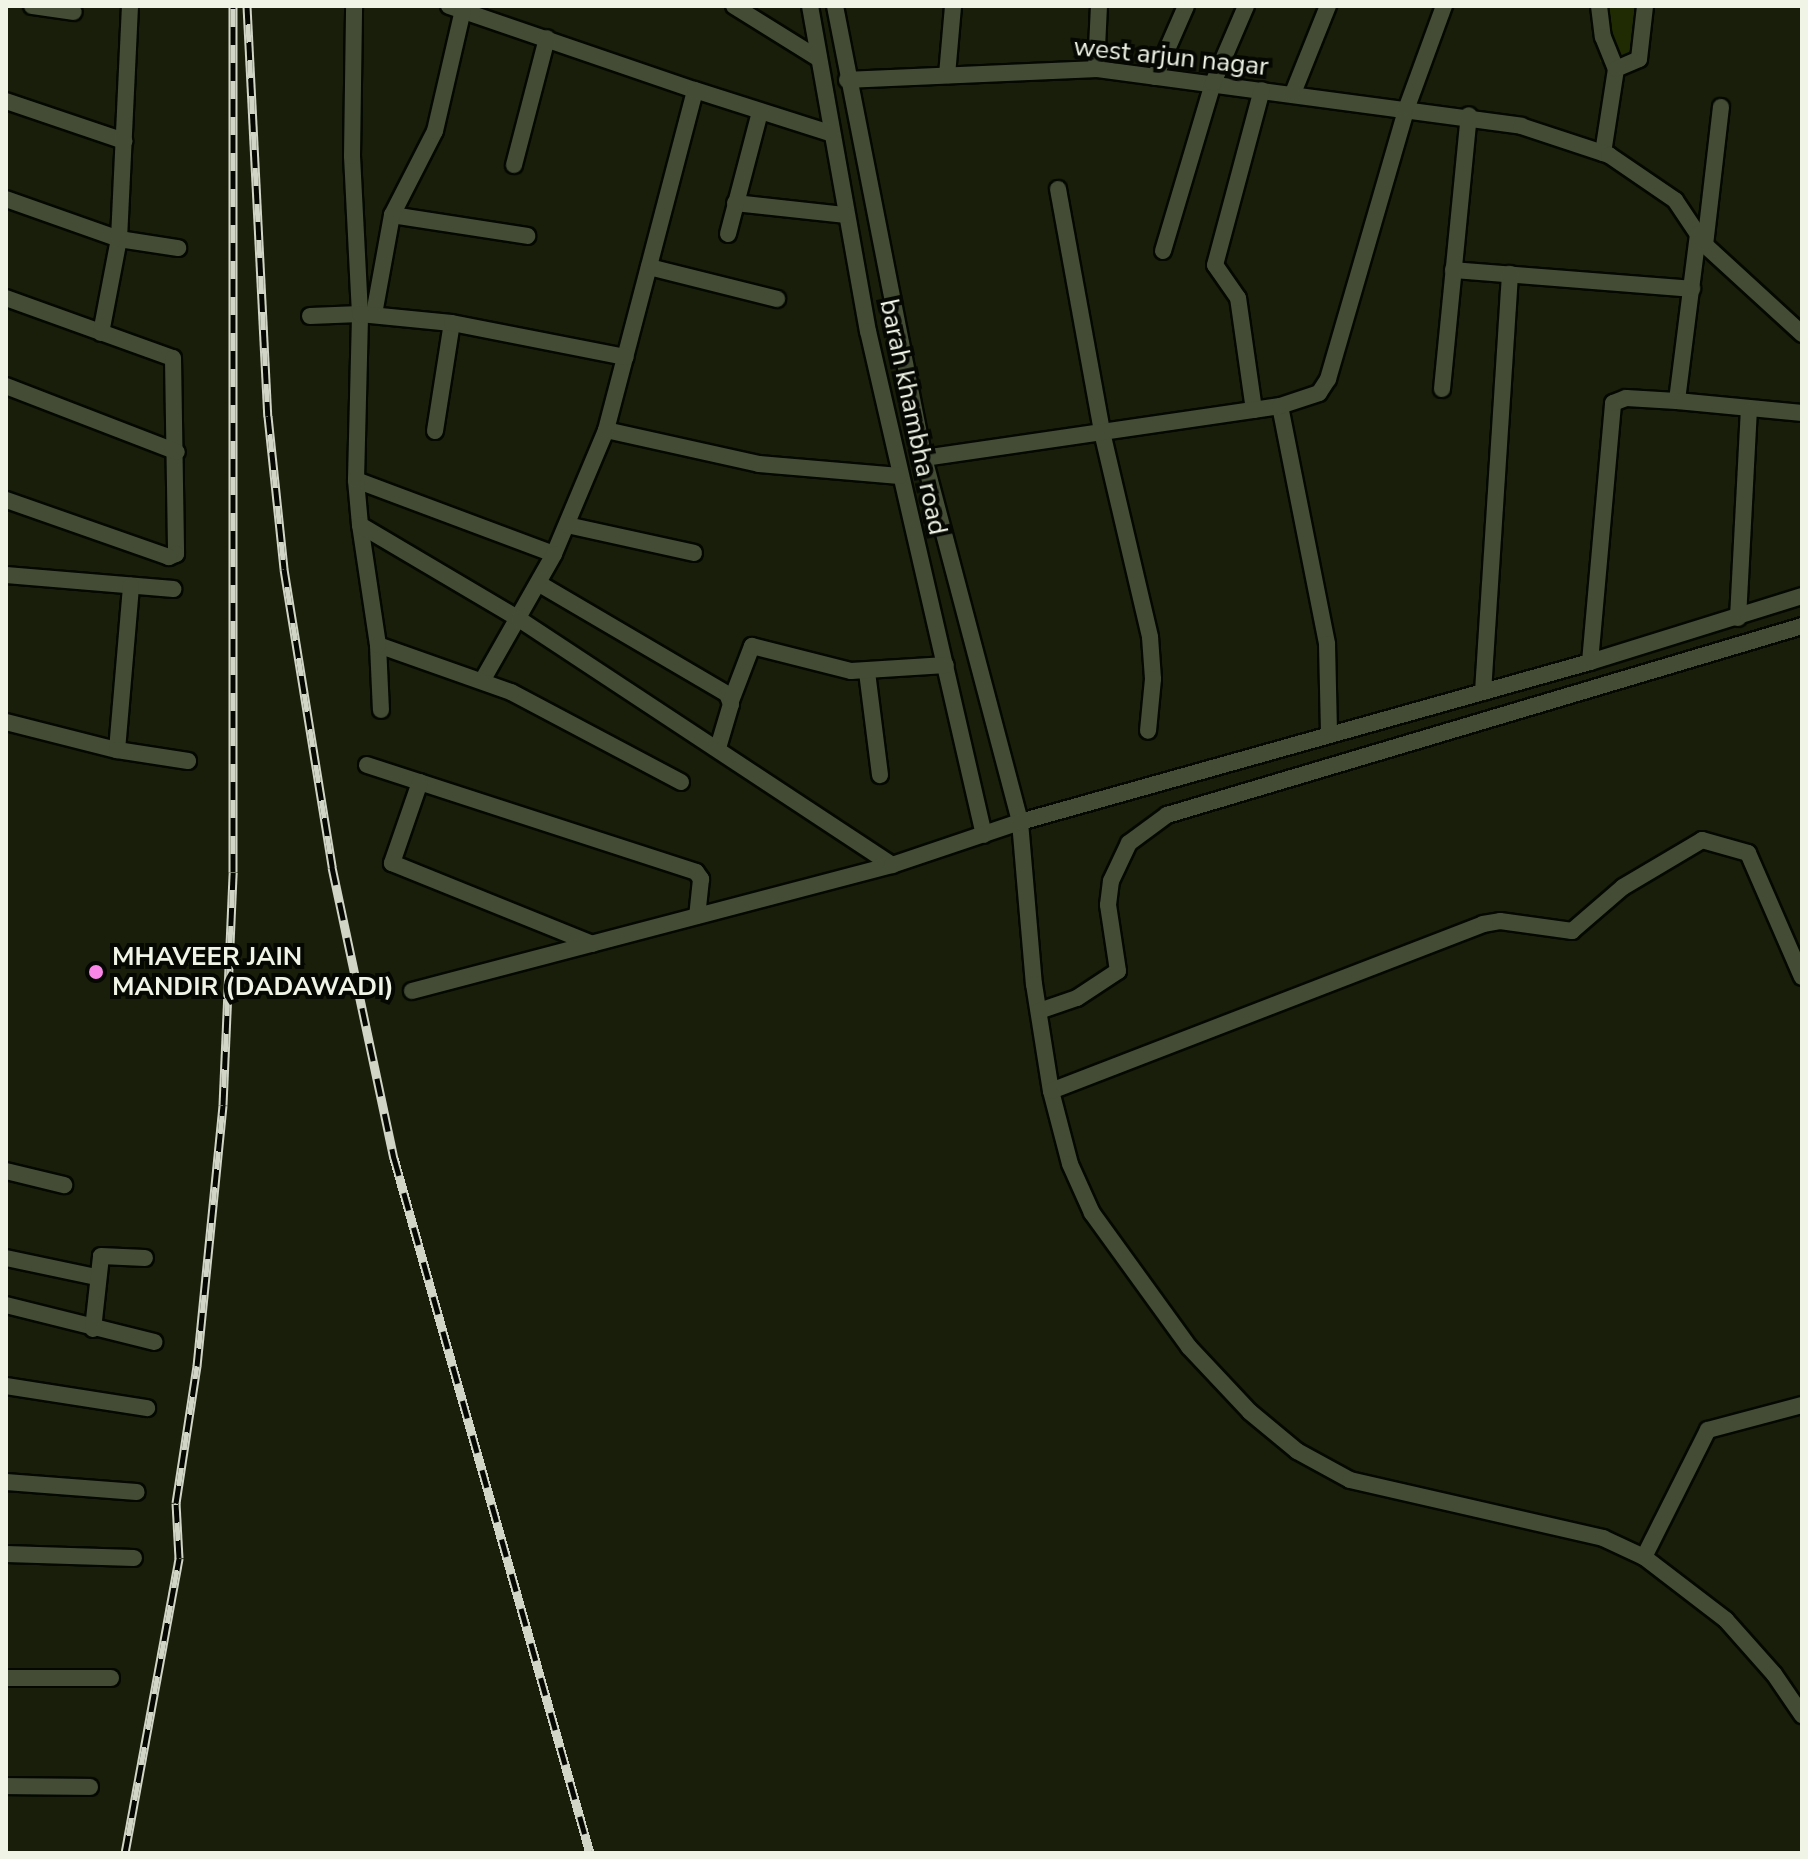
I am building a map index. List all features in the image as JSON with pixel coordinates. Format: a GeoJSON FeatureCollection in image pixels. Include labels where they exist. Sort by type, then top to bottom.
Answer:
{"type":"FeatureCollection","features":[{"type":"Feature","properties":{"kind":"street"},"geometry":{"type":"LineString","coordinates":[[32,6],[74,12]]}},
{"type":"Feature","properties":{"kind":"street"},"geometry":{"type":"LineString","coordinates":[[101,333],[119,239],[130,6]]}},
{"type":"Feature","properties":{"kind":"street"},"geometry":{"type":"LineString","coordinates":[[354,6],[352,156],[367,314],[356,480],[378,645],[381,710]]}},
{"type":"Feature","properties":{"kind":"street"},"geometry":{"type":"LineString","coordinates":[[734,6],[816,57]]}},
{"type":"Feature","properties":{"kind":"street","name":"barah khambha road"},"geometry":{"type":"LineString","coordinates":[[810,6],[830,133],[899,476],[984,835]]}},
{"type":"Feature","properties":{"kind":"street","name":"barah khambha road"},"geometry":{"type":"LineString","coordinates":[[835,6],[847,80],[924,458],[1020,822],[1039,1011],[1051,1091],[1080,1191],[1138,1282],[1239,1402],[1297,1451],[1362,1484],[1603,1538],[1644,1557],[1726,1620],[1802,1715]]}},
{"type":"Feature","properties":{"kind":"street"},"geometry":{"type":"LineString","coordinates":[[947,75],[953,6]]}},
{"type":"Feature","properties":{"kind":"street"},"geometry":{"type":"LineString","coordinates":[[1096,69],[1099,6]]}},
{"type":"Feature","properties":{"kind":"street"},"geometry":{"type":"LineString","coordinates":[[1155,77],[1186,6]]}},
{"type":"Feature","properties":{"kind":"street"},"geometry":{"type":"LineString","coordinates":[[1163,251],[1213,83],[1246,6]]}},
{"type":"Feature","properties":{"kind":"street"},"geometry":{"type":"LineString","coordinates":[[1293,93],[1328,6]]}},
{"type":"Feature","properties":{"kind":"street"},"geometry":{"type":"LineString","coordinates":[[924,458],[1280,406],[1319,393],[1328,379],[1401,106],[1444,6]]}},
{"type":"Feature","properties":{"kind":"street"},"geometry":{"type":"LineString","coordinates":[[1596,149],[1616,69],[1603,37],[1599,6]]}},
{"type":"Feature","properties":{"kind":"street"},"geometry":{"type":"LineString","coordinates":[[1616,69],[1639,59],[1645,6]]}},
{"type":"Feature","properties":{"kind":"street"},"geometry":{"type":"LineString","coordinates":[[367,314],[392,215],[435,131],[456,8],[830,133]]}},
{"type":"Feature","properties":{"kind":"street"},"geometry":{"type":"LineString","coordinates":[[514,165],[547,38]]}},
{"type":"Feature","properties":{"kind":"street","name":"west arjun nagar"},"geometry":{"type":"LineString","coordinates":[[847,80],[1096,69],[1469,115],[1596,149],[1675,200],[1702,240],[1802,334]]}},
{"type":"Feature","properties":{"kind":"street"},"geometry":{"type":"LineString","coordinates":[[482,681],[554,554],[606,430],[695,90]]}},
{"type":"Feature","properties":{"kind":"street"},"geometry":{"type":"LineString","coordinates":[[1254,410],[1238,298],[1215,265],[1262,90]]}},
{"type":"Feature","properties":{"kind":"street"},"geometry":{"type":"LineString","coordinates":[[6,101],[124,141]]}},
{"type":"Feature","properties":{"kind":"street"},"geometry":{"type":"LineString","coordinates":[[1677,401],[1721,107]]}},
{"type":"Feature","properties":{"kind":"street"},"geometry":{"type":"LineString","coordinates":[[728,234],[760,112]]}},
{"type":"Feature","properties":{"kind":"street"},"geometry":{"type":"LineString","coordinates":[[1442,389],[1469,115]]}},
{"type":"Feature","properties":{"kind":"street"},"geometry":{"type":"LineString","coordinates":[[1058,189],[1102,432],[1150,637],[1153,679],[1148,731]]}},
{"type":"Feature","properties":{"kind":"street"},"geometry":{"type":"LineString","coordinates":[[6,199],[119,239],[178,248]]}},
{"type":"Feature","properties":{"kind":"street"},"geometry":{"type":"LineString","coordinates":[[735,203],[846,215]]}},
{"type":"Feature","properties":{"kind":"street"},"geometry":{"type":"LineString","coordinates":[[392,215],[527,236]]}},
{"type":"Feature","properties":{"kind":"street"},"geometry":{"type":"LineString","coordinates":[[649,267],[777,299]]}},
{"type":"Feature","properties":{"kind":"street"},"geometry":{"type":"LineString","coordinates":[[1453,270],[1692,289]]}},
{"type":"Feature","properties":{"kind":"street"},"geometry":{"type":"LineString","coordinates":[[1483,692],[1510,274]]}},
{"type":"Feature","properties":{"kind":"street"},"geometry":{"type":"LineString","coordinates":[[6,298],[173,358],[177,452],[174,556],[6,500]]}},
{"type":"Feature","properties":{"kind":"street"},"geometry":{"type":"LineString","coordinates":[[310,316],[367,314],[452,323],[626,357]]}},
{"type":"Feature","properties":{"kind":"street"},"geometry":{"type":"LineString","coordinates":[[435,431],[452,323]]}},
{"type":"Feature","properties":{"kind":"street"},"geometry":{"type":"LineString","coordinates":[[6,386],[177,452]]}},
{"type":"Feature","properties":{"kind":"street"},"geometry":{"type":"LineString","coordinates":[[1590,662],[1613,403],[1626,398],[1749,411],[1802,413]]}},
{"type":"Feature","properties":{"kind":"street"},"geometry":{"type":"LineString","coordinates":[[1280,406],[1327,644],[1329,734]]}},
{"type":"Feature","properties":{"kind":"street"},"geometry":{"type":"LineString","coordinates":[[1738,618],[1749,411]]}},
{"type":"Feature","properties":{"kind":"street"},"geometry":{"type":"LineString","coordinates":[[606,430],[759,464],[899,476]]}},
{"type":"Feature","properties":{"kind":"street"},"geometry":{"type":"LineString","coordinates":[[356,480],[554,554]]}},
{"type":"Feature","properties":{"kind":"street"},"geometry":{"type":"LineString","coordinates":[[360,525],[519,619],[892,865]]}},
{"type":"Feature","properties":{"kind":"street"},"geometry":{"type":"LineString","coordinates":[[567,525],[694,553]]}},
{"type":"Feature","properties":{"kind":"street"},"geometry":{"type":"LineString","coordinates":[[6,575],[173,589]]}},
{"type":"Feature","properties":{"kind":"street"},"geometry":{"type":"LineString","coordinates":[[538,583],[731,701]]}},
{"type":"Feature","properties":{"kind":"street"},"geometry":{"type":"LineString","coordinates":[[117,750],[131,586]]}},
{"type":"Feature","properties":{"kind":"street"},"geometry":{"type":"LineString","coordinates":[[412,991],[892,865],[1020,822],[1590,662],[1802,596]]}},
{"type":"Feature","properties":{"kind":"street"},"geometry":{"type":"LineString","coordinates":[[1039,1011],[1077,998],[1118,971],[1108,905],[1111,881],[1138,833],[1167,815],[1802,626]]}},
{"type":"Feature","properties":{"kind":"street"},"geometry":{"type":"LineString","coordinates":[[378,645],[482,681],[681,782]]}},
{"type":"Feature","properties":{"kind":"street"},"geometry":{"type":"LineString","coordinates":[[718,748],[731,701],[752,646],[867,672],[946,665]]}},
{"type":"Feature","properties":{"kind":"street"},"geometry":{"type":"LineString","coordinates":[[867,672],[880,775]]}},
{"type":"Feature","properties":{"kind":"street"},"geometry":{"type":"LineString","coordinates":[[6,722],[117,750],[188,761]]}},
{"type":"Feature","properties":{"kind":"street"},"geometry":{"type":"LineString","coordinates":[[367,765],[696,872],[701,879],[697,916]]}},
{"type":"Feature","properties":{"kind":"street"},"geometry":{"type":"LineString","coordinates":[[420,782],[392,863],[592,944]]}},
{"type":"Feature","properties":{"kind":"street"},"geometry":{"type":"LineString","coordinates":[[1051,1091],[1483,924],[1500,921],[1572,931],[1623,887],[1702,840],[1748,853],[1802,977]]}},
{"type":"Feature","properties":{"kind":"street"},"geometry":{"type":"LineString","coordinates":[[6,1171],[64,1185]]}},
{"type":"Feature","properties":{"kind":"street"},"geometry":{"type":"LineString","coordinates":[[93,1329],[96,1277],[102,1255],[145,1258]]}},
{"type":"Feature","properties":{"kind":"street"},"geometry":{"type":"LineString","coordinates":[[6,1258],[96,1277]]}},
{"type":"Feature","properties":{"kind":"street"},"geometry":{"type":"LineString","coordinates":[[6,1305],[154,1342]]}},
{"type":"Feature","properties":{"kind":"street"},"geometry":{"type":"LineString","coordinates":[[6,1386],[147,1408]]}},
{"type":"Feature","properties":{"kind":"street"},"geometry":{"type":"LineString","coordinates":[[1644,1557],[1708,1430],[1802,1405]]}},
{"type":"Feature","properties":{"kind":"street"},"geometry":{"type":"LineString","coordinates":[[6,1482],[137,1492]]}},
{"type":"Feature","properties":{"kind":"street"},"geometry":{"type":"LineString","coordinates":[[6,1554],[134,1558]]}},
{"type":"Feature","properties":{"kind":"street"},"geometry":{"type":"LineString","coordinates":[[6,1678],[111,1678]]}},
{"type":"Feature","properties":{"kind":"street"},"geometry":{"type":"LineString","coordinates":[[6,1786],[90,1787]]}},
{"type":"Feature","properties":{"kind":"green space"},"geometry":{"type":"Polygon","coordinates":[[[1600,6],[1649,6],[1649,62],[1600,62],[1600,6]]]}},
{"type":"Feature","properties":{"kind":"railway"},"geometry":{"type":"LineString","coordinates":[[125,1853],[179,1558],[176,1503],[197,1366],[223,1105],[233,872],[233,6]]}},
{"type":"Feature","properties":{"kind":"railway"},"geometry":{"type":"LineString","coordinates":[[247,6],[268,416],[284,569],[332,867],[394,1158],[590,1853]]}},
{"type":"Feature","properties":{"kind":"place","name":"MHAVEER JAIN MANDIR (DADAWADI)"},"geometry":{"type":"Point","coordinates":[96,972]}}]}
